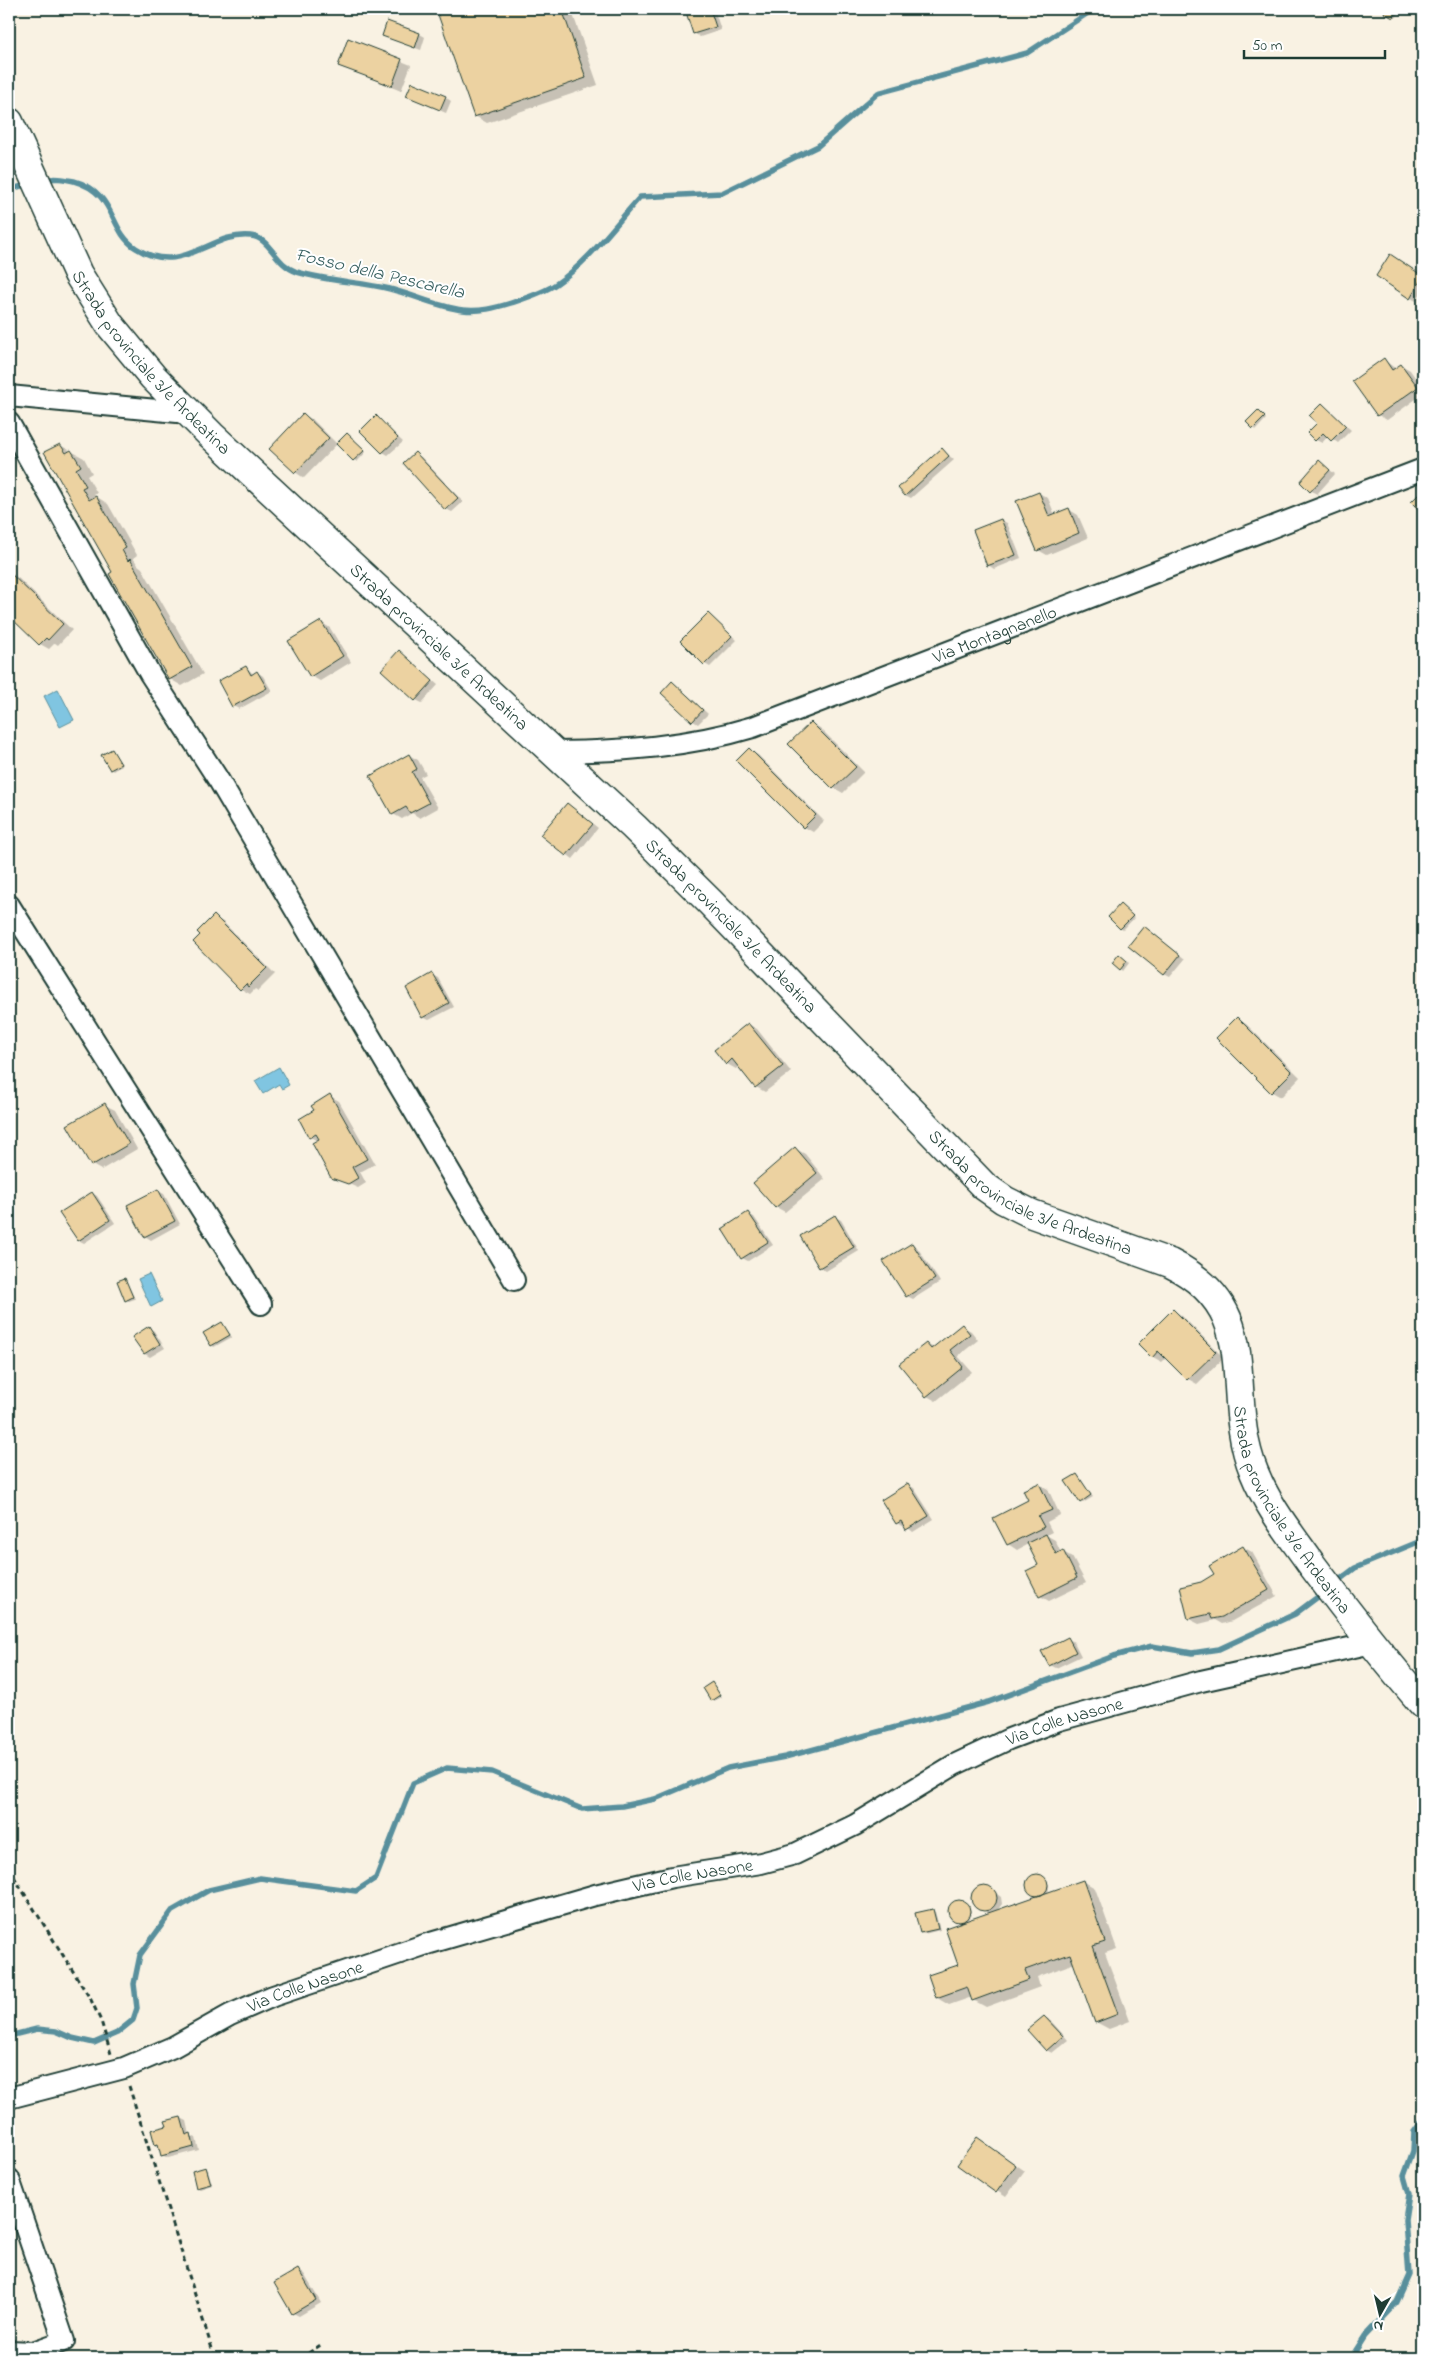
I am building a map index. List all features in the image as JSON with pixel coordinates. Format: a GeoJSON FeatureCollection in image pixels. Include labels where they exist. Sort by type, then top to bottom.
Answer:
{"type":"FeatureCollection","features":[{"type":"Feature","properties":{"kind":"main road","name":"Strada provinciale 3/e Ardeatina"},"geometry":{"type":"LineString","coordinates":[[9,122],[71,261],[104,316],[136,359],[188,413],[555,752],[710,902],[984,1186],[1004,1200],[1032,1214],[1170,1263],[1192,1275],[1209,1289],[1227,1316],[1234,1335],[1243,1436],[1254,1472],[1273,1510],[1372,1643],[1423,1704]]}},
{"type":"Feature","properties":{"kind":"street"},"geometry":{"type":"LineString","coordinates":[[9,396],[188,413]]}},
{"type":"Feature","properties":{"kind":"street"},"geometry":{"type":"LineString","coordinates":[[9,423],[150,674],[218,779],[514,1280]]}},
{"type":"Feature","properties":{"kind":"street","name":"Via Montagnanello"},"geometry":{"type":"LineString","coordinates":[[555,752],[653,748],[695,742],[753,727],[1423,469]]}},
{"type":"Feature","properties":{"kind":"street"},"geometry":{"type":"LineString","coordinates":[[9,905],[261,1304]]}},
{"type":"Feature","properties":{"kind":"street","name":"Via Colle Nasone"},"geometry":{"type":"LineString","coordinates":[[9,2098],[124,2068],[173,2047],[258,2002],[309,1982],[386,1957],[595,1895],[672,1877],[761,1863],[795,1854],[832,1838],[877,1813],[954,1765],[1009,1739],[1059,1720],[1201,1681],[1372,1643]]}},
{"type":"Feature","properties":{"kind":"street"},"geometry":{"type":"LineString","coordinates":[[9,2179],[64,2341],[33,2352],[9,2351]]}},
{"type":"Feature","properties":{"kind":"path"},"geometry":{"type":"LineString","coordinates":[[9,1869],[85,1990],[105,2032],[110,2050]]}},
{"type":"Feature","properties":{"kind":"path"},"geometry":{"type":"LineString","coordinates":[[124,2068],[215,2358]]}},
{"type":"Feature","properties":{"kind":"path"},"geometry":{"type":"LineString","coordinates":[[300,2358],[322,2344]]}},
{"type":"Feature","properties":{"kind":"water"},"geometry":{"type":"Polygon","coordinates":[[[58,689],[74,720],[60,727],[44,696],[58,689]]]}},
{"type":"Feature","properties":{"kind":"water"},"geometry":{"type":"Polygon","coordinates":[[[279,1067],[289,1085],[282,1089],[279,1084],[263,1094],[255,1081],[279,1067]]]}},
{"type":"Feature","properties":{"kind":"water"},"geometry":{"type":"Polygon","coordinates":[[[149,1274],[162,1301],[151,1307],[138,1279],[149,1274]]]}},
{"type":"Feature","properties":{"kind":"building"},"geometry":{"type":"Polygon","coordinates":[[[436,9],[562,9],[586,78],[474,117],[436,9]]]}},
{"type":"Feature","properties":{"kind":"building"},"geometry":{"type":"Polygon","coordinates":[[[685,9],[710,9],[716,27],[693,34],[685,9]]]}},
{"type":"Feature","properties":{"kind":"building"},"geometry":{"type":"Polygon","coordinates":[[[1386,9],[1398,9],[1393,18],[1384,13],[1386,9]]]}},
{"type":"Feature","properties":{"kind":"building"},"geometry":{"type":"Polygon","coordinates":[[[387,21],[420,33],[415,48],[382,36],[387,21]]]}},
{"type":"Feature","properties":{"kind":"building"},"geometry":{"type":"Polygon","coordinates":[[[348,38],[402,59],[392,86],[338,66],[348,38]]]}},
{"type":"Feature","properties":{"kind":"building"},"geometry":{"type":"Polygon","coordinates":[[[412,82],[446,96],[440,110],[406,96],[412,82]]]}},
{"type":"Feature","properties":{"kind":"building"},"geometry":{"type":"Polygon","coordinates":[[[1390,254],[1423,276],[1410,299],[1376,276],[1390,254]]]}},
{"type":"Feature","properties":{"kind":"building"},"geometry":{"type":"Polygon","coordinates":[[[1384,358],[1392,370],[1401,364],[1418,387],[1377,416],[1352,381],[1384,358]]]}},
{"type":"Feature","properties":{"kind":"building"},"geometry":{"type":"Polygon","coordinates":[[[1322,403],[1346,426],[1331,441],[1323,433],[1315,441],[1307,433],[1317,423],[1309,416],[1322,403]]]}},
{"type":"Feature","properties":{"kind":"building"},"geometry":{"type":"Polygon","coordinates":[[[1258,410],[1265,417],[1253,429],[1246,422],[1258,410]]]}},
{"type":"Feature","properties":{"kind":"building"},"geometry":{"type":"Polygon","coordinates":[[[303,413],[329,438],[295,473],[269,449],[303,413]]]}},
{"type":"Feature","properties":{"kind":"building"},"geometry":{"type":"Polygon","coordinates":[[[376,415],[398,438],[382,453],[360,431],[376,415]]]}},
{"type":"Feature","properties":{"kind":"building"},"geometry":{"type":"Polygon","coordinates":[[[347,433],[365,450],[353,461],[336,444],[347,433]]]}},
{"type":"Feature","properties":{"kind":"building"},"geometry":{"type":"Polygon","coordinates":[[[60,444],[66,453],[71,450],[81,466],[76,469],[86,486],[82,488],[89,500],[96,496],[126,548],[122,550],[128,561],[130,559],[192,667],[169,680],[109,574],[112,572],[44,452],[60,444]]]}},
{"type":"Feature","properties":{"kind":"building"},"geometry":{"type":"Polygon","coordinates":[[[942,448],[949,456],[905,496],[898,488],[942,448]]]}},
{"type":"Feature","properties":{"kind":"building"},"geometry":{"type":"Polygon","coordinates":[[[415,452],[458,498],[445,510],[403,463],[415,452]]]}},
{"type":"Feature","properties":{"kind":"building"},"geometry":{"type":"Polygon","coordinates":[[[1319,460],[1330,470],[1310,492],[1300,482],[1319,460]]]}},
{"type":"Feature","properties":{"kind":"building"},"geometry":{"type":"Polygon","coordinates":[[[1423,490],[1423,514],[1411,502],[1423,490]]]}},
{"type":"Feature","properties":{"kind":"building"},"geometry":{"type":"Polygon","coordinates":[[[1039,492],[1049,516],[1069,508],[1079,533],[1037,551],[1016,501],[1039,492]]]}},
{"type":"Feature","properties":{"kind":"building"},"geometry":{"type":"Polygon","coordinates":[[[1001,519],[1016,555],[987,566],[973,530],[1001,519]]]}},
{"type":"Feature","properties":{"kind":"building"},"geometry":{"type":"Polygon","coordinates":[[[9,572],[63,624],[48,640],[46,638],[39,645],[9,616],[9,572]]]}},
{"type":"Feature","properties":{"kind":"building"},"geometry":{"type":"Polygon","coordinates":[[[708,613],[732,636],[704,665],[680,641],[708,613]]]}},
{"type":"Feature","properties":{"kind":"building"},"geometry":{"type":"Polygon","coordinates":[[[321,621],[343,656],[310,677],[288,641],[321,621]]]}},
{"type":"Feature","properties":{"kind":"building"},"geometry":{"type":"Polygon","coordinates":[[[399,650],[433,681],[415,701],[381,670],[399,650]]]}},
{"type":"Feature","properties":{"kind":"building"},"geometry":{"type":"Polygon","coordinates":[[[246,666],[251,675],[257,671],[267,688],[232,707],[218,681],[246,666]]]}},
{"type":"Feature","properties":{"kind":"building"},"geometry":{"type":"Polygon","coordinates":[[[672,681],[703,710],[692,722],[661,693],[672,681]]]}},
{"type":"Feature","properties":{"kind":"building"},"geometry":{"type":"Polygon","coordinates":[[[811,722],[856,767],[833,789],[788,744],[811,722]]]}},
{"type":"Feature","properties":{"kind":"building"},"geometry":{"type":"Polygon","coordinates":[[[749,748],[816,815],[803,828],[736,761],[749,748]]]}},
{"type":"Feature","properties":{"kind":"building"},"geometry":{"type":"Polygon","coordinates":[[[112,749],[121,764],[110,770],[101,755],[112,749]]]}},
{"type":"Feature","properties":{"kind":"building"},"geometry":{"type":"Polygon","coordinates":[[[409,754],[417,769],[412,772],[429,803],[410,813],[406,807],[392,815],[370,776],[409,754]]]}},
{"type":"Feature","properties":{"kind":"building"},"geometry":{"type":"Polygon","coordinates":[[[567,803],[593,824],[566,856],[540,835],[567,803]]]}},
{"type":"Feature","properties":{"kind":"building"},"geometry":{"type":"Polygon","coordinates":[[[1120,904],[1133,916],[1120,929],[1108,917],[1120,904]]]}},
{"type":"Feature","properties":{"kind":"building"},"geometry":{"type":"Polygon","coordinates":[[[214,915],[267,968],[248,987],[246,984],[240,990],[193,942],[200,935],[197,932],[214,915]]]}},
{"type":"Feature","properties":{"kind":"building"},"geometry":{"type":"Polygon","coordinates":[[[1144,926],[1180,955],[1164,975],[1128,946],[1144,926]]]}},
{"type":"Feature","properties":{"kind":"building"},"geometry":{"type":"Polygon","coordinates":[[[1119,954],[1127,961],[1120,970],[1112,963],[1119,954]]]}},
{"type":"Feature","properties":{"kind":"building"},"geometry":{"type":"Polygon","coordinates":[[[432,973],[449,1003],[422,1018],[406,988],[432,973]]]}},
{"type":"Feature","properties":{"kind":"building"},"geometry":{"type":"Polygon","coordinates":[[[1237,1017],[1292,1072],[1271,1093],[1216,1038],[1237,1017]]]}},
{"type":"Feature","properties":{"kind":"building"},"geometry":{"type":"Polygon","coordinates":[[[748,1023],[783,1066],[755,1088],[732,1059],[726,1065],[714,1050],[748,1023]]]}},
{"type":"Feature","properties":{"kind":"building"},"geometry":{"type":"Polygon","coordinates":[[[330,1094],[367,1159],[352,1167],[358,1178],[348,1184],[331,1178],[312,1143],[319,1139],[316,1134],[309,1138],[299,1119],[314,1110],[311,1106],[330,1094]]]}},
{"type":"Feature","properties":{"kind":"building"},"geometry":{"type":"Polygon","coordinates":[[[105,1103],[129,1144],[91,1166],[67,1125],[105,1103]]]}},
{"type":"Feature","properties":{"kind":"building"},"geometry":{"type":"Polygon","coordinates":[[[795,1147],[817,1173],[775,1208],[753,1183],[795,1147]]]}},
{"type":"Feature","properties":{"kind":"building"},"geometry":{"type":"Polygon","coordinates":[[[158,1189],[175,1221],[144,1237],[127,1205],[158,1189]]]}},
{"type":"Feature","properties":{"kind":"building"},"geometry":{"type":"Polygon","coordinates":[[[92,1192],[110,1220],[78,1241],[59,1213],[92,1192]]]}},
{"type":"Feature","properties":{"kind":"building"},"geometry":{"type":"Polygon","coordinates":[[[748,1212],[768,1242],[741,1259],[722,1229],[748,1212]]]}},
{"type":"Feature","properties":{"kind":"building"},"geometry":{"type":"Polygon","coordinates":[[[835,1215],[854,1247],[819,1268],[800,1236],[835,1215]]]}},
{"type":"Feature","properties":{"kind":"building"},"geometry":{"type":"Polygon","coordinates":[[[912,1243],[935,1279],[906,1297],[883,1261],[912,1243]]]}},
{"type":"Feature","properties":{"kind":"building"},"geometry":{"type":"Polygon","coordinates":[[[125,1278],[133,1297],[125,1301],[117,1281],[125,1278]]]}},
{"type":"Feature","properties":{"kind":"building"},"geometry":{"type":"Polygon","coordinates":[[[1173,1309],[1216,1352],[1187,1380],[1158,1351],[1152,1358],[1138,1344],[1173,1309]]]}},
{"type":"Feature","properties":{"kind":"building"},"geometry":{"type":"Polygon","coordinates":[[[222,1322],[230,1335],[211,1346],[203,1333],[222,1322]]]}},
{"type":"Feature","properties":{"kind":"building"},"geometry":{"type":"Polygon","coordinates":[[[962,1324],[970,1334],[950,1350],[963,1367],[926,1397],[899,1364],[926,1343],[931,1349],[962,1324]]]}},
{"type":"Feature","properties":{"kind":"building"},"geometry":{"type":"Polygon","coordinates":[[[149,1326],[160,1344],[144,1354],[132,1337],[149,1326]]]}},
{"type":"Feature","properties":{"kind":"building"},"geometry":{"type":"Polygon","coordinates":[[[1077,1474],[1091,1495],[1080,1503],[1065,1481],[1077,1474]]]}},
{"type":"Feature","properties":{"kind":"building"},"geometry":{"type":"Polygon","coordinates":[[[908,1483],[929,1516],[906,1530],[901,1521],[896,1524],[881,1500],[908,1483]]]}},
{"type":"Feature","properties":{"kind":"building"},"geometry":{"type":"Polygon","coordinates":[[[1039,1483],[1052,1510],[1038,1516],[1044,1527],[1007,1545],[993,1518],[1028,1500],[1023,1490],[1039,1483]]]}},
{"type":"Feature","properties":{"kind":"building"},"geometry":{"type":"Polygon","coordinates":[[[1046,1534],[1056,1554],[1063,1550],[1077,1578],[1039,1597],[1026,1571],[1038,1565],[1027,1543],[1046,1534]]]}},
{"type":"Feature","properties":{"kind":"building"},"geometry":{"type":"Polygon","coordinates":[[[1243,1546],[1269,1590],[1222,1617],[1212,1619],[1210,1614],[1188,1619],[1180,1587],[1201,1582],[1214,1574],[1209,1566],[1243,1546]]]}},
{"type":"Feature","properties":{"kind":"building"},"geometry":{"type":"Polygon","coordinates":[[[1068,1637],[1076,1652],[1049,1666],[1041,1651],[1068,1637]]]}},
{"type":"Feature","properties":{"kind":"building"},"geometry":{"type":"Polygon","coordinates":[[[712,1682],[720,1695],[711,1701],[703,1688],[712,1682]]]}},
{"type":"Feature","properties":{"kind":"building"},"geometry":{"type":"Polygon","coordinates":[[[1037,1874],[1047,1881],[1048,1885],[1041,1895],[1037,1896],[1027,1889],[1026,1885],[1033,1875],[1037,1874]]]}},
{"type":"Feature","properties":{"kind":"building"},"geometry":{"type":"Polygon","coordinates":[[[1083,1880],[1105,1942],[1093,1946],[1118,2014],[1095,2023],[1070,1954],[1025,1970],[1029,1980],[972,2001],[967,1987],[936,1998],[928,1975],[958,1965],[945,1928],[1083,1880]]]}},
{"type":"Feature","properties":{"kind":"building"},"geometry":{"type":"Polygon","coordinates":[[[984,1885],[993,1889],[997,1898],[993,1907],[984,1911],[975,1907],[971,1898],[975,1889],[984,1885]]]}},
{"type":"Feature","properties":{"kind":"building"},"geometry":{"type":"Polygon","coordinates":[[[959,1900],[967,1903],[970,1911],[967,1919],[959,1922],[951,1919],[948,1911],[951,1903],[959,1900]]]}},
{"type":"Feature","properties":{"kind":"building"},"geometry":{"type":"Polygon","coordinates":[[[933,1909],[938,1929],[920,1933],[915,1913],[933,1909]]]}},
{"type":"Feature","properties":{"kind":"building"},"geometry":{"type":"Polygon","coordinates":[[[1044,2016],[1063,2036],[1046,2051],[1027,2030],[1044,2016]]]}},
{"type":"Feature","properties":{"kind":"building"},"geometry":{"type":"Polygon","coordinates":[[[181,2117],[186,2135],[191,2133],[194,2147],[161,2156],[158,2144],[155,2145],[151,2130],[167,2126],[165,2121],[181,2117]]]}},
{"type":"Feature","properties":{"kind":"building"},"geometry":{"type":"Polygon","coordinates":[[[977,2137],[1016,2165],[996,2193],[957,2165],[977,2137]]]}},
{"type":"Feature","properties":{"kind":"building"},"geometry":{"type":"Polygon","coordinates":[[[206,2167],[211,2184],[196,2188],[192,2171],[206,2167]]]}},
{"type":"Feature","properties":{"kind":"building"},"geometry":{"type":"Polygon","coordinates":[[[298,2269],[316,2300],[292,2314],[274,2283],[298,2269]]]}},
{"type":"Feature","properties":{"kind":"waterway","name":"Fosso della Pescarella"},"geometry":{"type":"LineString","coordinates":[[45,180],[55,178],[74,181],[98,194],[127,240],[136,248],[153,256],[168,258],[182,256],[236,236],[251,236],[263,241],[283,263],[297,272],[390,289],[435,304],[454,308],[469,310],[487,309],[528,297],[556,284],[601,243],[640,197],[722,193],[818,146],[878,93],[1027,53],[1094,9]]}},
{"type":"Feature","properties":{"kind":"waterway","name":"Fosso della Pescarella"},"geometry":{"type":"LineString","coordinates":[[9,190],[28,184]]}},
{"type":"Feature","properties":{"kind":"waterway"},"geometry":{"type":"LineString","coordinates":[[1334,1584],[1355,1568],[1423,1540]]}},
{"type":"Feature","properties":{"kind":"waterway"},"geometry":{"type":"LineString","coordinates":[[9,2036],[37,2029],[56,2031],[72,2038],[94,2043],[117,2033],[133,2020],[137,2008],[134,1984],[140,1955],[172,1911],[209,1890],[260,1878],[356,1891],[376,1878],[413,1783],[447,1768],[492,1772],[582,1809],[622,1806],[655,1799],[728,1768],[785,1757],[989,1702],[1114,1656],[1152,1646],[1192,1653],[1219,1649],[1295,1614],[1323,1593]]}},
{"type":"Feature","properties":{"kind":"waterway"},"geometry":{"type":"LineString","coordinates":[[1351,2358],[1365,2336],[1397,2302],[1409,2275],[1405,2220],[1409,2194],[1404,2176],[1413,2151],[1414,2132],[1423,2120]]}}]}
